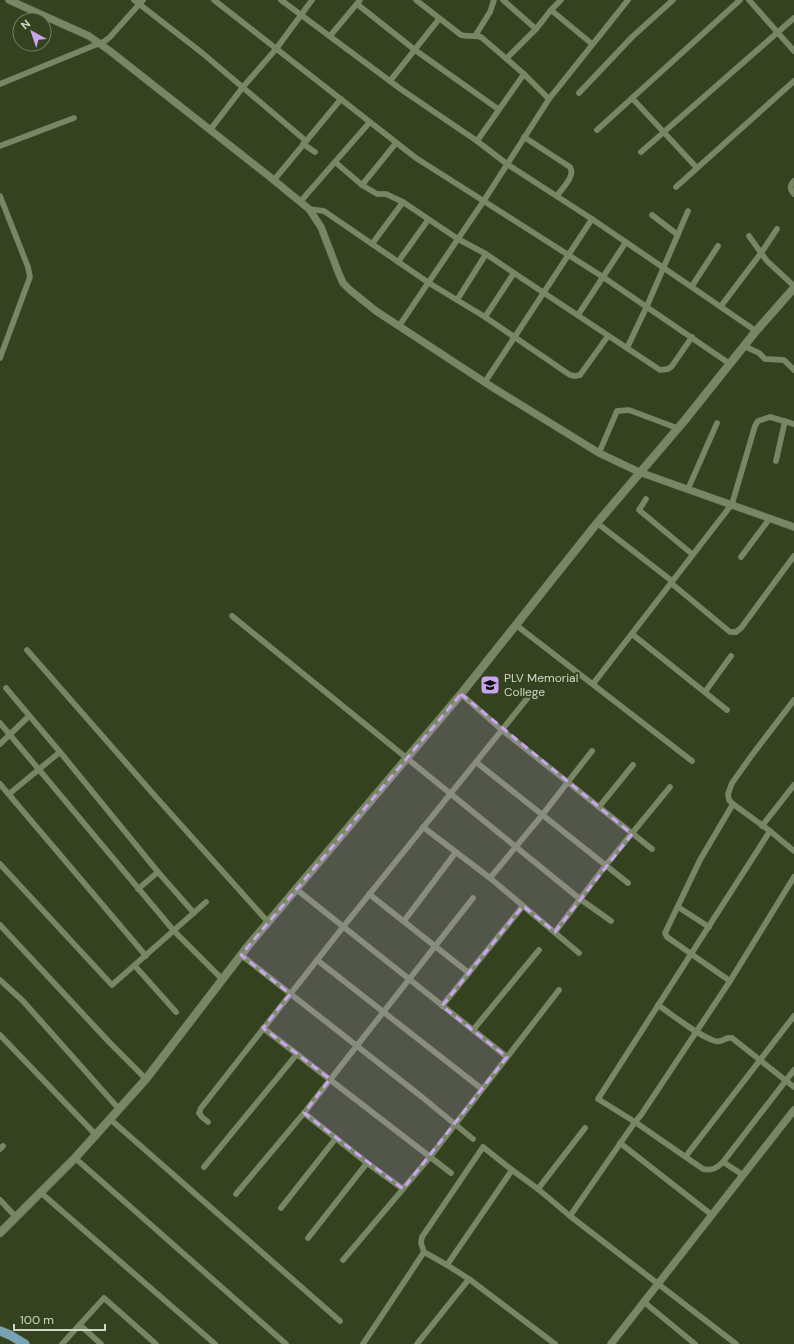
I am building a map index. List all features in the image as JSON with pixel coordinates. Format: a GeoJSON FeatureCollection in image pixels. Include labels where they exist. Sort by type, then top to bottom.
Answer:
{"type":"FeatureCollection","features":[{"type":"Feature","properties":{"kind":"main road"},"geometry":{"type":"LineString","coordinates":[[0,1233],[75,1158],[146,1079],[222,979],[268,922],[461,694],[596,523],[677,428],[756,331],[793,291]]}},
{"type":"Feature","properties":{"kind":"main road"},"geometry":{"type":"LineString","coordinates":[[0,1331],[25,1344]]}},
{"type":"Feature","properties":{"kind":"street"},"geometry":{"type":"LineString","coordinates":[[9,0],[89,36],[309,209],[321,227],[343,283],[376,311],[485,382],[599,453],[639,472],[794,526]]}},
{"type":"Feature","properties":{"kind":"street"},"geometry":{"type":"LineString","coordinates":[[214,0],[341,99],[369,123],[416,158],[603,277],[730,364]]}},
{"type":"Feature","properties":{"kind":"street"},"geometry":{"type":"LineString","coordinates":[[281,0],[390,81],[477,141],[507,164],[692,286],[756,331]]}},
{"type":"Feature","properties":{"kind":"street"},"geometry":{"type":"LineString","coordinates":[[210,130],[243,87],[276,48],[312,0]]}},
{"type":"Feature","properties":{"kind":"street"},"geometry":{"type":"LineString","coordinates":[[475,36],[488,16],[494,0]]}},
{"type":"Feature","properties":{"kind":"street"},"geometry":{"type":"LineString","coordinates":[[503,0],[536,29]]}},
{"type":"Feature","properties":{"kind":"street"},"geometry":{"type":"LineString","coordinates":[[507,58],[536,29],[561,0]]}},
{"type":"Feature","properties":{"kind":"street"},"geometry":{"type":"LineString","coordinates":[[399,326],[483,202],[549,99],[628,0]]}},
{"type":"Feature","properties":{"kind":"street"},"geometry":{"type":"LineString","coordinates":[[579,93],[632,36],[673,0]]}},
{"type":"Feature","properties":{"kind":"street"},"geometry":{"type":"LineString","coordinates":[[597,130],[740,0]]}},
{"type":"Feature","properties":{"kind":"street"},"geometry":{"type":"LineString","coordinates":[[749,0],[794,50]]}},
{"type":"Feature","properties":{"kind":"street"},"geometry":{"type":"LineString","coordinates":[[0,84],[100,44],[110,37],[139,1],[243,87],[315,152]]}},
{"type":"Feature","properties":{"kind":"street"},"geometry":{"type":"LineString","coordinates":[[419,1],[439,19],[461,35],[481,38],[507,58],[549,99]]}},
{"type":"Feature","properties":{"kind":"street"},"geometry":{"type":"LineString","coordinates":[[330,36],[359,2],[414,50],[498,110]]}},
{"type":"Feature","properties":{"kind":"street"},"geometry":{"type":"LineString","coordinates":[[551,10],[592,44]]}},
{"type":"Feature","properties":{"kind":"street"},"geometry":{"type":"LineString","coordinates":[[641,152],[794,18]]}},
{"type":"Feature","properties":{"kind":"street"},"geometry":{"type":"LineString","coordinates":[[390,81],[439,19]]}},
{"type":"Feature","properties":{"kind":"street"},"geometry":{"type":"LineString","coordinates":[[477,141],[524,74]]}},
{"type":"Feature","properties":{"kind":"street"},"geometry":{"type":"LineString","coordinates":[[676,186],[794,81]]}},
{"type":"Feature","properties":{"kind":"street"},"geometry":{"type":"LineString","coordinates":[[632,98],[697,168]]}},
{"type":"Feature","properties":{"kind":"street"},"geometry":{"type":"LineString","coordinates":[[274,180],[341,99]]}},
{"type":"Feature","properties":{"kind":"street"},"geometry":{"type":"LineString","coordinates":[[0,146],[74,118]]}},
{"type":"Feature","properties":{"kind":"street"},"geometry":{"type":"LineString","coordinates":[[300,202],[369,123]]}},
{"type":"Feature","properties":{"kind":"street"},"geometry":{"type":"LineString","coordinates":[[524,137],[570,166],[572,170],[571,176],[557,196]]}},
{"type":"Feature","properties":{"kind":"street"},"geometry":{"type":"LineString","coordinates":[[362,184],[396,143]]}},
{"type":"Feature","properties":{"kind":"street"},"geometry":{"type":"LineString","coordinates":[[335,162],[377,194],[386,194],[403,202],[458,239],[486,254],[660,370],[664,371],[672,366],[692,338]]}},
{"type":"Feature","properties":{"kind":"street"},"geometry":{"type":"LineString","coordinates":[[794,181],[790,186],[790,189],[794,194]]}},
{"type":"Feature","properties":{"kind":"street"},"geometry":{"type":"LineString","coordinates":[[0,196],[30,274],[0,358]]}},
{"type":"Feature","properties":{"kind":"street"},"geometry":{"type":"LineString","coordinates":[[372,244],[403,202]]}},
{"type":"Feature","properties":{"kind":"street"},"geometry":{"type":"LineString","coordinates":[[309,209],[324,211],[429,283],[485,317],[570,375],[580,375],[608,336]]}},
{"type":"Feature","properties":{"kind":"street"},"geometry":{"type":"LineString","coordinates":[[627,348],[664,268],[688,211]]}},
{"type":"Feature","properties":{"kind":"street"},"geometry":{"type":"LineString","coordinates":[[652,216],[678,235]]}},
{"type":"Feature","properties":{"kind":"street"},"geometry":{"type":"LineString","coordinates":[[485,382],[592,219]]}},
{"type":"Feature","properties":{"kind":"street"},"geometry":{"type":"LineString","coordinates":[[398,262],[428,220]]}},
{"type":"Feature","properties":{"kind":"street"},"geometry":{"type":"LineString","coordinates":[[721,306],[777,229]]}},
{"type":"Feature","properties":{"kind":"street"},"geometry":{"type":"LineString","coordinates":[[748,236],[793,291]]}},
{"type":"Feature","properties":{"kind":"street"},"geometry":{"type":"LineString","coordinates":[[578,315],[626,242]]}},
{"type":"Feature","properties":{"kind":"street"},"geometry":{"type":"LineString","coordinates":[[692,286],[718,246]]}},
{"type":"Feature","properties":{"kind":"street"},"geometry":{"type":"LineString","coordinates":[[457,300],[486,254]]}},
{"type":"Feature","properties":{"kind":"street"},"geometry":{"type":"LineString","coordinates":[[485,317],[514,273]]}},
{"type":"Feature","properties":{"kind":"street"},"geometry":{"type":"LineString","coordinates":[[744,346],[765,359],[784,360],[794,370]]}},
{"type":"Feature","properties":{"kind":"street"},"geometry":{"type":"LineString","coordinates":[[599,453],[617,411],[629,410],[677,428]]}},
{"type":"Feature","properties":{"kind":"street"},"geometry":{"type":"LineString","coordinates":[[593,684],[732,504],[755,426],[758,421],[767,417],[794,424]]}},
{"type":"Feature","properties":{"kind":"street"},"geometry":{"type":"LineString","coordinates":[[776,461],[785,421]]}},
{"type":"Feature","properties":{"kind":"street"},"geometry":{"type":"LineString","coordinates":[[688,489],[717,423]]}},
{"type":"Feature","properties":{"kind":"street"},"geometry":{"type":"LineString","coordinates":[[646,499],[639,508],[640,512],[692,554]]}},
{"type":"Feature","properties":{"kind":"street"},"geometry":{"type":"LineString","coordinates":[[741,557],[770,518]]}},
{"type":"Feature","properties":{"kind":"street"},"geometry":{"type":"LineString","coordinates":[[596,523],[672,582],[730,632],[736,632],[741,628],[794,556]]}},
{"type":"Feature","properties":{"kind":"street"},"geometry":{"type":"LineString","coordinates":[[232,616],[406,759],[580,899],[611,921]]}},
{"type":"Feature","properties":{"kind":"street"},"geometry":{"type":"LineString","coordinates":[[516,624],[692,761]]}},
{"type":"Feature","properties":{"kind":"street"},"geometry":{"type":"LineString","coordinates":[[632,634],[727,710]]}},
{"type":"Feature","properties":{"kind":"street"},"geometry":{"type":"LineString","coordinates":[[27,650],[160,802],[268,922]]}},
{"type":"Feature","properties":{"kind":"street"},"geometry":{"type":"LineString","coordinates":[[706,692],[731,656]]}},
{"type":"Feature","properties":{"kind":"street"},"geometry":{"type":"LineString","coordinates":[[6,688],[158,872],[194,913]]}},
{"type":"Feature","properties":{"kind":"street"},"geometry":{"type":"LineString","coordinates":[[461,694],[502,730],[652,850]]}},
{"type":"Feature","properties":{"kind":"street"},"geometry":{"type":"LineString","coordinates":[[208,1122],[199,1113],[201,1108],[342,927],[530,695]]}},
{"type":"Feature","properties":{"kind":"street"},"geometry":{"type":"LineString","coordinates":[[794,700],[752,754],[732,783],[728,794],[729,800],[733,804],[794,850]]}},
{"type":"Feature","properties":{"kind":"street"},"geometry":{"type":"LineString","coordinates":[[0,744],[30,716]]}},
{"type":"Feature","properties":{"kind":"street"},"geometry":{"type":"LineString","coordinates":[[0,723],[174,931],[222,979]]}},
{"type":"Feature","properties":{"kind":"street"},"geometry":{"type":"LineString","coordinates":[[490,878],[543,814],[592,751]]}},
{"type":"Feature","properties":{"kind":"street"},"geometry":{"type":"LineString","coordinates":[[9,794],[60,752]]}},
{"type":"Feature","properties":{"kind":"street"},"geometry":{"type":"LineString","coordinates":[[476,762],[628,883]]}},
{"type":"Feature","properties":{"kind":"street"},"geometry":{"type":"LineString","coordinates":[[599,807],[633,765]]}},
{"type":"Feature","properties":{"kind":"street"},"geometry":{"type":"LineString","coordinates":[[0,784],[146,956]]}},
{"type":"Feature","properties":{"kind":"street"},"geometry":{"type":"LineString","coordinates":[[762,826],[794,785]]}},
{"type":"Feature","properties":{"kind":"street"},"geometry":{"type":"LineString","coordinates":[[555,932],[606,865],[670,787]]}},
{"type":"Feature","properties":{"kind":"street"},"geometry":{"type":"LineString","coordinates":[[730,981],[667,937],[665,933],[700,860],[733,804]]}},
{"type":"Feature","properties":{"kind":"street"},"geometry":{"type":"LineString","coordinates":[[423,827],[490,878],[579,953]]}},
{"type":"Feature","properties":{"kind":"street"},"geometry":{"type":"LineString","coordinates":[[770,831],[598,1099],[635,1122],[703,1169],[708,1170],[715,1168],[723,1162],[794,1070]]}},
{"type":"Feature","properties":{"kind":"street"},"geometry":{"type":"LineString","coordinates":[[404,921],[456,852]]}},
{"type":"Feature","properties":{"kind":"street"},"geometry":{"type":"LineString","coordinates":[[0,864],[112,985],[206,902]]}},
{"type":"Feature","properties":{"kind":"street"},"geometry":{"type":"LineString","coordinates":[[138,889],[158,872]]}},
{"type":"Feature","properties":{"kind":"street"},"geometry":{"type":"LineString","coordinates":[[570,1216],[697,1032],[794,877]]}},
{"type":"Feature","properties":{"kind":"street"},"geometry":{"type":"LineString","coordinates":[[296,889],[507,1057]]}},
{"type":"Feature","properties":{"kind":"street"},"geometry":{"type":"LineString","coordinates":[[369,894],[468,973]]}},
{"type":"Feature","properties":{"kind":"street"},"geometry":{"type":"LineString","coordinates":[[236,1194],[357,1046],[473,898]]}},
{"type":"Feature","properties":{"kind":"street"},"geometry":{"type":"LineString","coordinates":[[442,1006],[523,906]]}},
{"type":"Feature","properties":{"kind":"street"},"geometry":{"type":"LineString","coordinates":[[678,907],[709,927]]}},
{"type":"Feature","properties":{"kind":"street"},"geometry":{"type":"LineString","coordinates":[[0,925],[110,1043],[146,1079]]}},
{"type":"Feature","properties":{"kind":"street"},"geometry":{"type":"LineString","coordinates":[[473,1030],[539,950]]}},
{"type":"Feature","properties":{"kind":"street"},"geometry":{"type":"LineString","coordinates":[[241,955],[473,1139]]}},
{"type":"Feature","properties":{"kind":"street"},"geometry":{"type":"LineString","coordinates":[[317,960],[482,1089]]}},
{"type":"Feature","properties":{"kind":"street"},"geometry":{"type":"LineString","coordinates":[[135,966],[176,1012]]}},
{"type":"Feature","properties":{"kind":"street"},"geometry":{"type":"LineString","coordinates":[[0,980],[23,1001],[119,1109]]}},
{"type":"Feature","properties":{"kind":"street"},"geometry":{"type":"LineString","coordinates":[[344,1260],[430,1156],[559,990]]}},
{"type":"Feature","properties":{"kind":"street"},"geometry":{"type":"LineString","coordinates":[[658,1005],[697,1032],[716,1042],[720,1042],[726,1038],[732,1038],[794,1087]]}},
{"type":"Feature","properties":{"kind":"street"},"geometry":{"type":"LineString","coordinates":[[686,1156],[794,1016]]}},
{"type":"Feature","properties":{"kind":"street"},"geometry":{"type":"LineString","coordinates":[[263,1028],[451,1173]]}},
{"type":"Feature","properties":{"kind":"street"},"geometry":{"type":"LineString","coordinates":[[0,1035],[96,1135]]}},
{"type":"Feature","properties":{"kind":"street"},"geometry":{"type":"LineString","coordinates":[[204,1167],[296,1054]]}},
{"type":"Feature","properties":{"kind":"street"},"geometry":{"type":"LineString","coordinates":[[611,1344],[794,1110]]}},
{"type":"Feature","properties":{"kind":"street"},"geometry":{"type":"LineString","coordinates":[[304,1112],[366,1163],[403,1189]]}},
{"type":"Feature","properties":{"kind":"street"},"geometry":{"type":"LineString","coordinates":[[110,1119],[340,1321]]}},
{"type":"Feature","properties":{"kind":"street"},"geometry":{"type":"LineString","coordinates":[[538,1189],[585,1128]]}},
{"type":"Feature","properties":{"kind":"street"},"geometry":{"type":"LineString","coordinates":[[281,1208],[336,1138]]}},
{"type":"Feature","properties":{"kind":"street"},"geometry":{"type":"LineString","coordinates":[[620,1143],[712,1215]]}},
{"type":"Feature","properties":{"kind":"street"},"geometry":{"type":"LineString","coordinates":[[555,1344],[469,1279],[424,1252],[421,1243],[422,1237],[483,1147],[736,1344]]}},
{"type":"Feature","properties":{"kind":"street"},"geometry":{"type":"LineString","coordinates":[[75,1158],[286,1344]]}},
{"type":"Feature","properties":{"kind":"street"},"geometry":{"type":"LineString","coordinates":[[723,1162],[743,1175]]}},
{"type":"Feature","properties":{"kind":"street"},"geometry":{"type":"LineString","coordinates":[[308,1238],[366,1163]]}},
{"type":"Feature","properties":{"kind":"street"},"geometry":{"type":"LineString","coordinates":[[447,1265],[512,1170]]}},
{"type":"Feature","properties":{"kind":"street"},"geometry":{"type":"LineString","coordinates":[[40,1192],[214,1344]]}},
{"type":"Feature","properties":{"kind":"street"},"geometry":{"type":"LineString","coordinates":[[0,1200],[16,1216]]}},
{"type":"Feature","properties":{"kind":"street"},"geometry":{"type":"LineString","coordinates":[[363,1344],[424,1252]]}},
{"type":"Feature","properties":{"kind":"street"},"geometry":{"type":"LineString","coordinates":[[417,1344],[469,1279]]}},
{"type":"Feature","properties":{"kind":"street"},"geometry":{"type":"LineString","coordinates":[[62,1344],[104,1298],[156,1344]]}},
{"type":"Feature","properties":{"kind":"street"},"geometry":{"type":"LineString","coordinates":[[644,1302],[696,1344]]}},
{"type":"Feature","properties":{"kind":"street"},"geometry":{"type":"LineString","coordinates":[[80,1325],[102,1344]]}},
{"type":"Feature","properties":{"kind":"highlighted area"},"geometry":{"type":"Polygon","coordinates":[[[461,694],[632,834],[555,932],[523,906],[442,1006],[507,1057],[403,1189],[304,1113],[330,1079],[263,1028],[290,994],[241,955],[461,694]]]}},
{"type":"Feature","properties":{"kind":"place","name":"PLV Memorial College"},"geometry":{"type":"Point","coordinates":[490,685]}}]}
